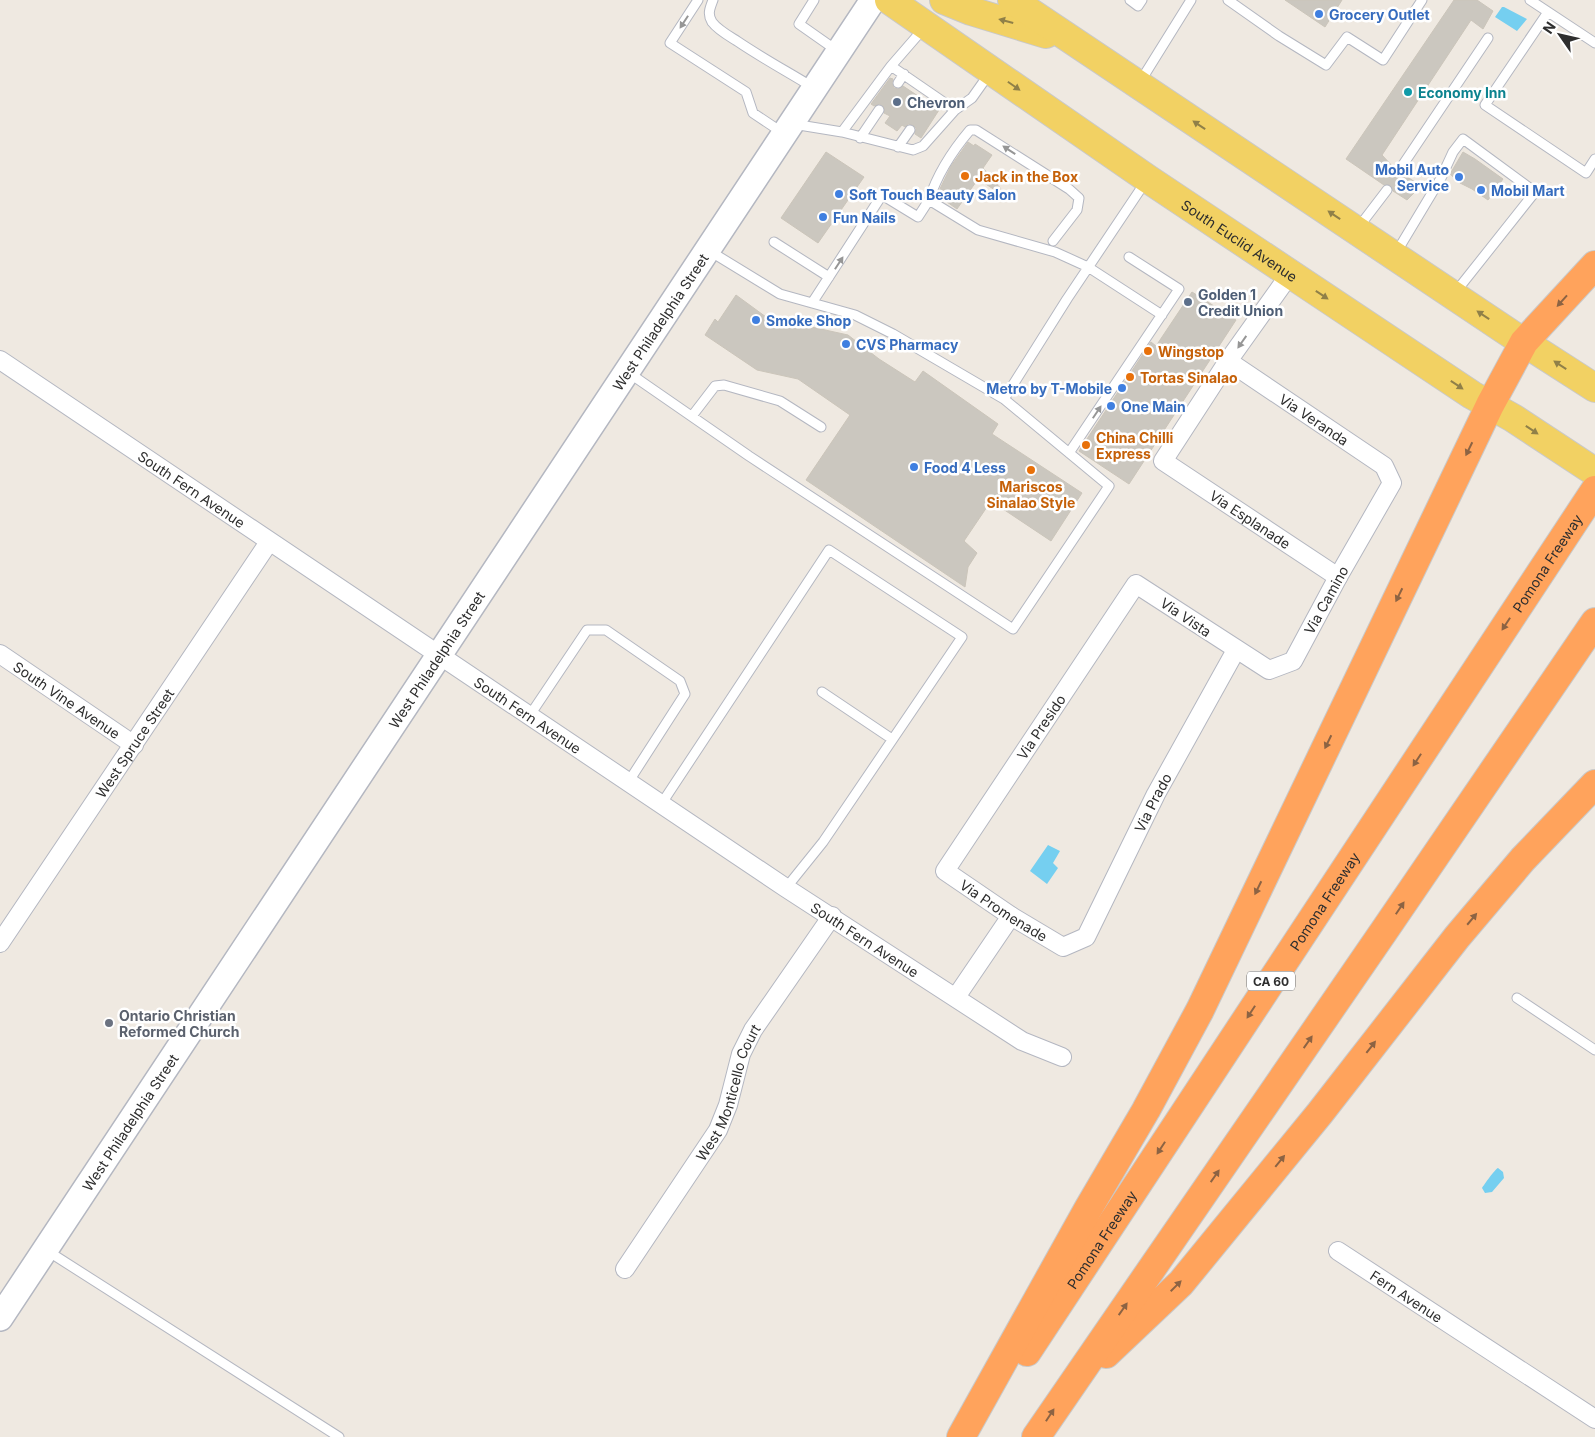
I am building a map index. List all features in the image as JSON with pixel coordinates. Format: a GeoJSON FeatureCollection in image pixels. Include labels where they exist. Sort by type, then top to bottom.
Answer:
{"type":"FeatureCollection","features":[{"type":"Feature","properties":{"kind":"highway"},"geometry":{"type":"LineString","coordinates":[[961,1437],[1088,1209],[1146,1110],[1200,1010],[1490,405],[1524,342],[1595,265]]}},
{"type":"Feature","properties":{"kind":"highway","name":"Pomona Freeway"},"geometry":{"type":"LineString","coordinates":[[971,1437],[1595,490]]}},
{"type":"Feature","properties":{"kind":"highway"},"geometry":{"type":"LineString","coordinates":[[1036,1437],[1065,1392],[1595,622]]}},
{"type":"Feature","properties":{"kind":"highway"},"geometry":{"type":"LineString","coordinates":[[1065,1392],[1180,1282],[1320,1113],[1457,937],[1523,859],[1595,784]]}},
{"type":"Feature","properties":{"kind":"main road","name":"West Philadelphia Street"},"geometry":{"type":"LineString","coordinates":[[0,1318],[873,0]]}},
{"type":"Feature","properties":{"kind":"main road","name":"South Euclid Avenue"},"geometry":{"type":"LineString","coordinates":[[889,0],[1148,179],[1290,274],[1472,395],[1513,418],[1595,472]]}},
{"type":"Feature","properties":{"kind":"main road"},"geometry":{"type":"LineString","coordinates":[[944,0],[971,12],[1050,35],[1100,58]]}},
{"type":"Feature","properties":{"kind":"main road"},"geometry":{"type":"LineString","coordinates":[[1012,0],[1595,388]]}},
{"type":"Feature","properties":{"kind":"street"},"geometry":{"type":"LineString","coordinates":[[1228,361],[1290,274]]}},
{"type":"Feature","properties":{"kind":"street","name":"South Fern Avenue"},"geometry":{"type":"LineString","coordinates":[[0,360],[786,888],[832,916],[1022,1041],[1062,1057]]}},
{"type":"Feature","properties":{"kind":"street","name":"Via Esplanade"},"geometry":{"type":"LineString","coordinates":[[1228,361],[1163,461],[1338,577]]}},
{"type":"Feature","properties":{"kind":"street","name":"Via Veranda"},"geometry":{"type":"LineString","coordinates":[[1228,361],[1384,466],[1392,483]]}},
{"type":"Feature","properties":{"kind":"street","name":"Via Camino"},"geometry":{"type":"LineString","coordinates":[[1236,650],[1269,670],[1293,661],[1338,577],[1392,483]]}},
{"type":"Feature","properties":{"kind":"street","name":"West Spruce Street"},"geometry":{"type":"LineString","coordinates":[[0,942],[269,542]]}},
{"type":"Feature","properties":{"kind":"street","name":"Via Vista"},"geometry":{"type":"LineString","coordinates":[[1136,584],[1236,650]]}},
{"type":"Feature","properties":{"kind":"street","name":"Via Presido"},"geometry":{"type":"LineString","coordinates":[[945,871],[1136,584]]}},
{"type":"Feature","properties":{"kind":"street","name":"Via Prado"},"geometry":{"type":"LineString","coordinates":[[1064,947],[1086,937],[1156,794],[1236,650]]}},
{"type":"Feature","properties":{"kind":"street","name":"South Vine Avenue"},"geometry":{"type":"LineString","coordinates":[[0,654],[134,745]]}},
{"type":"Feature","properties":{"kind":"street","name":"Via Promenade"},"geometry":{"type":"LineString","coordinates":[[945,871],[1011,916],[1064,947]]}},
{"type":"Feature","properties":{"kind":"street","name":"West Monticello Court"},"geometry":{"type":"LineString","coordinates":[[625,1269],[718,1130],[728,1105],[742,1054],[753,1030],[832,916]]}},
{"type":"Feature","properties":{"kind":"street"},"geometry":{"type":"LineString","coordinates":[[956,997],[1011,916]]}},
{"type":"Feature","properties":{"kind":"street","name":"Fern Avenue"},"geometry":{"type":"LineString","coordinates":[[1338,1251],[1595,1420]]}},
{"type":"Feature","properties":{"kind":"lane"},"geometry":{"type":"LineString","coordinates":[[698,0],[670,44],[746,92],[754,113],[788,129],[842,132],[913,150],[923,146],[954,110],[972,98],[991,71]]}},
{"type":"Feature","properties":{"kind":"lane"},"geometry":{"type":"LineString","coordinates":[[714,0],[709,10],[710,16],[712,22],[722,31],[815,88]]}},
{"type":"Feature","properties":{"kind":"lane"},"geometry":{"type":"LineString","coordinates":[[814,0],[799,24],[839,52]]}},
{"type":"Feature","properties":{"kind":"lane"},"geometry":{"type":"LineString","coordinates":[[1130,0],[1138,6],[1142,0]]}},
{"type":"Feature","properties":{"kind":"lane"},"geometry":{"type":"LineString","coordinates":[[1138,84],[1192,0]]}},
{"type":"Feature","properties":{"kind":"lane"},"geometry":{"type":"LineString","coordinates":[[1228,0],[1279,36],[1326,65],[1347,36],[1383,60],[1422,0]]}},
{"type":"Feature","properties":{"kind":"lane"},"geometry":{"type":"LineString","coordinates":[[1530,0],[1595,43]]}},
{"type":"Feature","properties":{"kind":"lane"},"geometry":{"type":"LineString","coordinates":[[1548,12],[1485,106],[1586,173],[1595,159]]}},
{"type":"Feature","properties":{"kind":"lane"},"geometry":{"type":"LineString","coordinates":[[842,132],[892,66],[926,26]]}},
{"type":"Feature","properties":{"kind":"lane"},"geometry":{"type":"LineString","coordinates":[[1400,169],[1488,38]]}},
{"type":"Feature","properties":{"kind":"lane"},"geometry":{"type":"LineString","coordinates":[[892,66],[954,110]]}},
{"type":"Feature","properties":{"kind":"lane"},"geometry":{"type":"LineString","coordinates":[[898,83],[904,74]]}},
{"type":"Feature","properties":{"kind":"lane"},"geometry":{"type":"LineString","coordinates":[[928,103],[933,94]]}},
{"type":"Feature","properties":{"kind":"lane"},"geometry":{"type":"LineString","coordinates":[[860,138],[880,110]]}},
{"type":"Feature","properties":{"kind":"lane"},"geometry":{"type":"LineString","coordinates":[[898,147],[910,130]]}},
{"type":"Feature","properties":{"kind":"lane"},"geometry":{"type":"LineString","coordinates":[[812,304],[882,195],[918,217],[929,200],[934,183],[970,130],[976,130],[1079,198],[1077,210],[1053,241]]}},
{"type":"Feature","properties":{"kind":"lane"},"geometry":{"type":"LineString","coordinates":[[1394,256],[1441,178],[1453,152],[1463,139],[1535,192],[1453,295]]}},
{"type":"Feature","properties":{"kind":"lane"},"geometry":{"type":"LineString","coordinates":[[1004,399],[1148,179]]}},
{"type":"Feature","properties":{"kind":"lane"},"geometry":{"type":"LineString","coordinates":[[1357,231],[1386,190]]}},
{"type":"Feature","properties":{"kind":"lane"},"geometry":{"type":"LineString","coordinates":[[929,200],[978,230],[1055,252],[1088,268],[1162,315]]}},
{"type":"Feature","properties":{"kind":"lane"},"geometry":{"type":"LineString","coordinates":[[774,242],[829,277]]}},
{"type":"Feature","properties":{"kind":"lane"},"geometry":{"type":"LineString","coordinates":[[627,372],[749,456],[1013,629],[1108,486],[1004,399],[893,334],[855,315],[780,294],[708,250]]}},
{"type":"Feature","properties":{"kind":"lane"},"geometry":{"type":"LineString","coordinates":[[1069,453],[1179,289],[1129,257]]}},
{"type":"Feature","properties":{"kind":"lane"},"geometry":{"type":"LineString","coordinates":[[692,416],[715,386],[724,385],[780,401],[821,427]]}},
{"type":"Feature","properties":{"kind":"lane"},"geometry":{"type":"LineString","coordinates":[[662,803],[829,550],[962,637],[823,842],[786,888]]}},
{"type":"Feature","properties":{"kind":"lane"},"geometry":{"type":"LineString","coordinates":[[530,716],[586,630],[606,630],[680,681],[685,694],[628,781]]}},
{"type":"Feature","properties":{"kind":"lane"},"geometry":{"type":"LineString","coordinates":[[822,692],[892,739]]}},
{"type":"Feature","properties":{"kind":"lane"},"geometry":{"type":"LineString","coordinates":[[1517,998],[1595,1050]]}},
{"type":"Feature","properties":{"kind":"lane"},"geometry":{"type":"LineString","coordinates":[[46,1249],[339,1437]]}},
{"type":"Feature","properties":{"kind":"water"},"geometry":{"type":"Polygon","coordinates":[[[1502,7],[1527,19],[1517,31],[1495,17],[1502,7]]]}},
{"type":"Feature","properties":{"kind":"water"},"geometry":{"type":"Polygon","coordinates":[[[1048,845],[1060,851],[1053,863],[1058,868],[1047,884],[1030,871],[1048,845]]]}},
{"type":"Feature","properties":{"kind":"water"},"geometry":{"type":"Polygon","coordinates":[[[1498,1168],[1503,1172],[1504,1178],[1492,1192],[1485,1193],[1482,1188],[1498,1168]]]}},
{"type":"Feature","properties":{"kind":"building","name":"Grocery Outlet"},"geometry":{"type":"Polygon","coordinates":[[[1285,0],[1342,0],[1325,27],[1285,0]]]}},
{"type":"Feature","properties":{"kind":"building","name":"Economy Inn"},"geometry":{"type":"Polygon","coordinates":[[[1454,0],[1477,0],[1493,11],[1483,29],[1471,20],[1382,155],[1394,168],[1396,174],[1403,174],[1421,186],[1407,200],[1393,191],[1390,185],[1384,185],[1346,159],[1454,0]]]}},
{"type":"Feature","properties":{"kind":"building"},"geometry":{"type":"Polygon","coordinates":[[[890,78],[893,79],[894,88],[898,89],[903,86],[939,110],[921,138],[915,134],[916,128],[913,125],[908,124],[905,127],[902,125],[897,131],[885,123],[890,116],[884,113],[884,107],[880,104],[874,106],[871,104],[890,78]]]}},
{"type":"Feature","properties":{"kind":"building","name":"Jack in the Box"},"geometry":{"type":"Polygon","coordinates":[[[968,142],[974,146],[975,144],[992,155],[983,168],[1001,189],[998,192],[978,179],[957,209],[937,195],[951,166],[968,142]]]}},
{"type":"Feature","properties":{"kind":"building"},"geometry":{"type":"Polygon","coordinates":[[[826,152],[864,177],[818,243],[781,218],[826,152]]]}},
{"type":"Feature","properties":{"kind":"building"},"geometry":{"type":"Polygon","coordinates":[[[1463,152],[1503,179],[1488,200],[1460,183],[1450,174],[1463,152]]]}},
{"type":"Feature","properties":{"kind":"building"},"geometry":{"type":"Polygon","coordinates":[[[1192,292],[1236,320],[1129,484],[1079,451],[1151,342],[1156,346],[1192,292]]]}},
{"type":"Feature","properties":{"kind":"building","name":"Food 4 Less"},"geometry":{"type":"Polygon","coordinates":[[[736,295],[766,317],[848,335],[879,359],[915,382],[923,371],[998,424],[992,434],[1082,493],[1051,541],[991,501],[964,541],[977,553],[968,567],[965,587],[806,480],[850,415],[798,379],[757,370],[705,335],[715,319],[718,322],[736,295]]]}},
{"type":"Feature","properties":{"kind":"place","name":"Grocery Outlet"},"geometry":{"type":"Point","coordinates":[1319,14]}},
{"type":"Feature","properties":{"kind":"place","name":"Economy Inn"},"geometry":{"type":"Point","coordinates":[1408,92]}},
{"type":"Feature","properties":{"kind":"place","name":"Chevron"},"geometry":{"type":"Point","coordinates":[897,102]}},
{"type":"Feature","properties":{"kind":"place","name":"Jack in the Box"},"geometry":{"type":"Point","coordinates":[965,176]}},
{"type":"Feature","properties":{"kind":"place","name":"Mobil Auto Service"},"geometry":{"type":"Point","coordinates":[1459,177]}},
{"type":"Feature","properties":{"kind":"place","name":"Mobil Mart"},"geometry":{"type":"Point","coordinates":[1481,190]}},
{"type":"Feature","properties":{"kind":"place","name":"Soft Touch Beauty Salon"},"geometry":{"type":"Point","coordinates":[839,194]}},
{"type":"Feature","properties":{"kind":"place","name":"Fun Nails"},"geometry":{"type":"Point","coordinates":[823,217]}},
{"type":"Feature","properties":{"kind":"place","name":"Golden 1 Credit Union"},"geometry":{"type":"Point","coordinates":[1188,302]}},
{"type":"Feature","properties":{"kind":"place","name":"Smoke Shop"},"geometry":{"type":"Point","coordinates":[756,320]}},
{"type":"Feature","properties":{"kind":"place","name":"CVS Pharmacy"},"geometry":{"type":"Point","coordinates":[846,344]}},
{"type":"Feature","properties":{"kind":"place","name":"Wingstop"},"geometry":{"type":"Point","coordinates":[1148,351]}},
{"type":"Feature","properties":{"kind":"place","name":"Tortas Sinalao"},"geometry":{"type":"Point","coordinates":[1130,377]}},
{"type":"Feature","properties":{"kind":"place","name":"Metro by T-Mobile"},"geometry":{"type":"Point","coordinates":[1122,388]}},
{"type":"Feature","properties":{"kind":"place","name":"One Main"},"geometry":{"type":"Point","coordinates":[1111,406]}},
{"type":"Feature","properties":{"kind":"place","name":"China Chilli Express"},"geometry":{"type":"Point","coordinates":[1086,445]}},
{"type":"Feature","properties":{"kind":"place","name":"Food 4 Less"},"geometry":{"type":"Point","coordinates":[914,467]}},
{"type":"Feature","properties":{"kind":"place","name":"Mariscos Sinalao Style"},"geometry":{"type":"Point","coordinates":[1031,470]}},
{"type":"Feature","properties":{"kind":"place","name":"Ontario Christian Reformed Church"},"geometry":{"type":"Point","coordinates":[109,1023]}}]}
